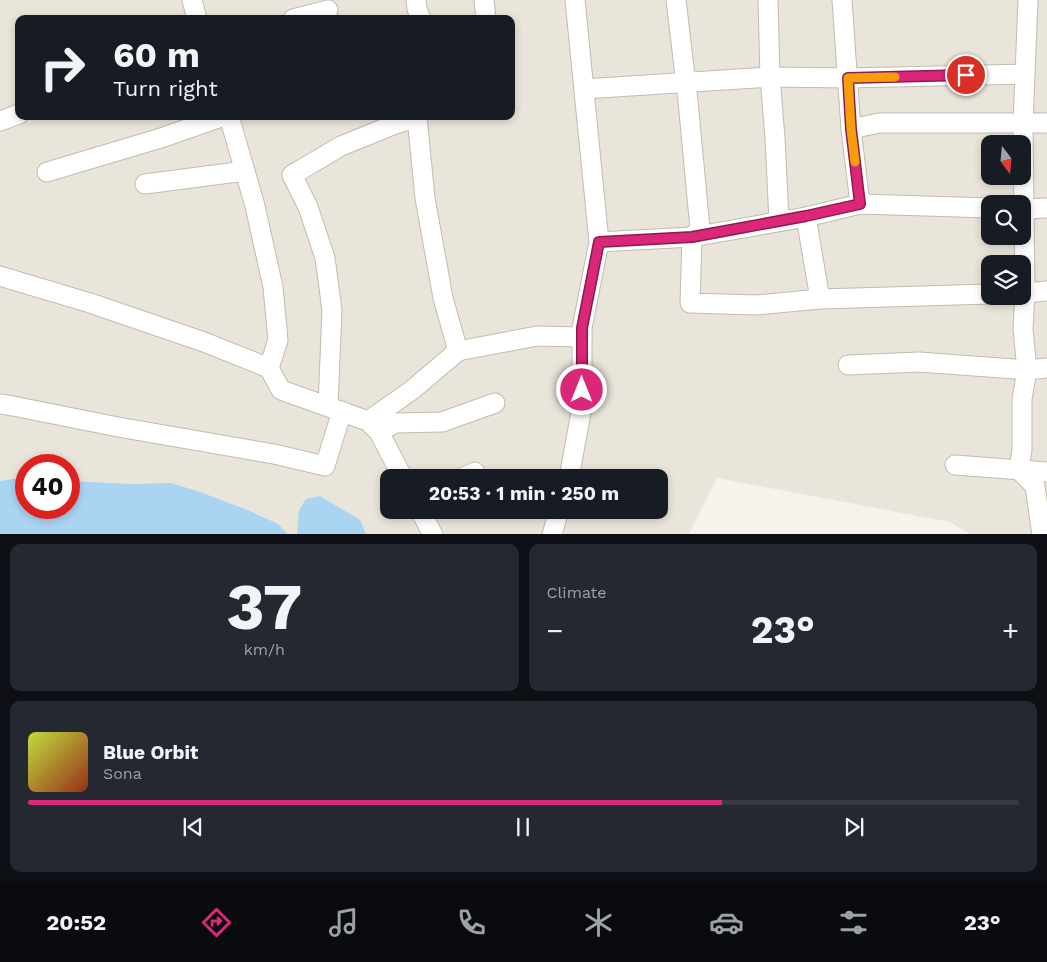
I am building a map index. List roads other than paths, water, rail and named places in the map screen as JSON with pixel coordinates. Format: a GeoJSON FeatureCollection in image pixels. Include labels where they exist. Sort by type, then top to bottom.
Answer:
{"type":"FeatureCollection","features":[{"type":"Feature","properties":{"kind":"street"},"geometry":{"type":"LineString","coordinates":[[192,0],[196,15]]}},
{"type":"Feature","properties":{"kind":"street"},"geometry":{"type":"LineString","coordinates":[[416,0],[419,15]]}},
{"type":"Feature","properties":{"kind":"street"},"geometry":{"type":"LineString","coordinates":[[484,0],[486,15]]}},
{"type":"Feature","properties":{"kind":"street"},"geometry":{"type":"LineString","coordinates":[[571,469],[582,407],[582,328],[599,242],[574,0]]}},
{"type":"Feature","properties":{"kind":"street"},"geometry":{"type":"LineString","coordinates":[[676,0],[700,229],[692,237],[690,303],[756,305],[820,299],[981,294]]}},
{"type":"Feature","properties":{"kind":"street"},"geometry":{"type":"LineString","coordinates":[[768,0],[770,76],[779,221]]}},
{"type":"Feature","properties":{"kind":"street"},"geometry":{"type":"LineString","coordinates":[[842,0],[851,129],[860,204]]}},
{"type":"Feature","properties":{"kind":"street"},"geometry":{"type":"LineString","coordinates":[[1023,195],[1023,123],[1028,0]]}},
{"type":"Feature","properties":{"kind":"street"},"geometry":{"type":"LineString","coordinates":[[309,15],[328,10]]}},
{"type":"Feature","properties":{"kind":"street"},"geometry":{"type":"LineString","coordinates":[[584,89],[770,76],[848,78],[1025,74]]}},
{"type":"Feature","properties":{"kind":"street"},"geometry":{"type":"LineString","coordinates":[[0,121],[15,115]]}},
{"type":"Feature","properties":{"kind":"street"},"geometry":{"type":"LineString","coordinates":[[47,172],[161,138],[213,120]]}},
{"type":"Feature","properties":{"kind":"street"},"geometry":{"type":"LineString","coordinates":[[230,120],[255,206],[273,287],[278,340],[269,368]]}},
{"type":"Feature","properties":{"kind":"street"},"geometry":{"type":"LineString","coordinates":[[0,404],[274,454],[325,466],[335,409],[332,310],[325,258],[308,207],[292,174],[341,146],[410,120]]}},
{"type":"Feature","properties":{"kind":"street"},"geometry":{"type":"LineString","coordinates":[[420,120],[425,198],[443,298],[458,351]]}},
{"type":"Feature","properties":{"kind":"street"},"geometry":{"type":"LineString","coordinates":[[851,129],[879,123],[1047,123]]}},
{"type":"Feature","properties":{"kind":"street"},"geometry":{"type":"LineString","coordinates":[[145,184],[245,171]]}},
{"type":"Feature","properties":{"kind":"street"},"geometry":{"type":"LineString","coordinates":[[599,242],[692,237],[860,204],[981,208]]}},
{"type":"Feature","properties":{"kind":"street"},"geometry":{"type":"LineString","coordinates":[[1031,209],[1047,208]]}},
{"type":"Feature","properties":{"kind":"street"},"geometry":{"type":"LineString","coordinates":[[806,216],[820,299]]}},
{"type":"Feature","properties":{"kind":"street"},"geometry":{"type":"LineString","coordinates":[[0,276],[90,302],[204,342],[269,368],[281,390],[335,409],[374,426],[395,423],[442,422],[495,403]]}},
{"type":"Feature","properties":{"kind":"street"},"geometry":{"type":"LineString","coordinates":[[1031,292],[1047,291]]}},
{"type":"Feature","properties":{"kind":"street"},"geometry":{"type":"LineString","coordinates":[[1019,470],[1022,449],[1022,400],[1027,370],[1023,329],[1024,305]]}},
{"type":"Feature","properties":{"kind":"street"},"geometry":{"type":"LineString","coordinates":[[374,426],[412,390],[458,351],[537,336],[582,337]]}},
{"type":"Feature","properties":{"kind":"street"},"geometry":{"type":"LineString","coordinates":[[848,365],[919,362],[1027,370],[1047,368]]}},
{"type":"Feature","properties":{"kind":"street"},"geometry":{"type":"LineString","coordinates":[[374,426],[398,469]]}},
{"type":"Feature","properties":{"kind":"street"},"geometry":{"type":"LineString","coordinates":[[955,466],[1047,472]]}},
{"type":"Feature","properties":{"kind":"street"},"geometry":{"type":"LineString","coordinates":[[1019,470],[1035,486],[1042,534]]}},
{"type":"Feature","properties":{"kind":"street"},"geometry":{"type":"LineString","coordinates":[[425,519],[433,534]]}},
{"type":"Feature","properties":{"kind":"street"},"geometry":{"type":"LineString","coordinates":[[552,534],[556,519]]}},
{"type":"Feature","properties":{"kind":"water"},"geometry":{"type":"Polygon","coordinates":[[[15,479],[15,519],[80,519],[80,482],[131,484],[171,483],[245,509],[278,524],[288,534],[0,534],[0,481],[15,479]]]}},
{"type":"Feature","properties":{"kind":"water"},"geometry":{"type":"Polygon","coordinates":[[[320,496],[360,520],[366,534],[297,534],[299,510],[306,499],[320,496]]]}}]}
